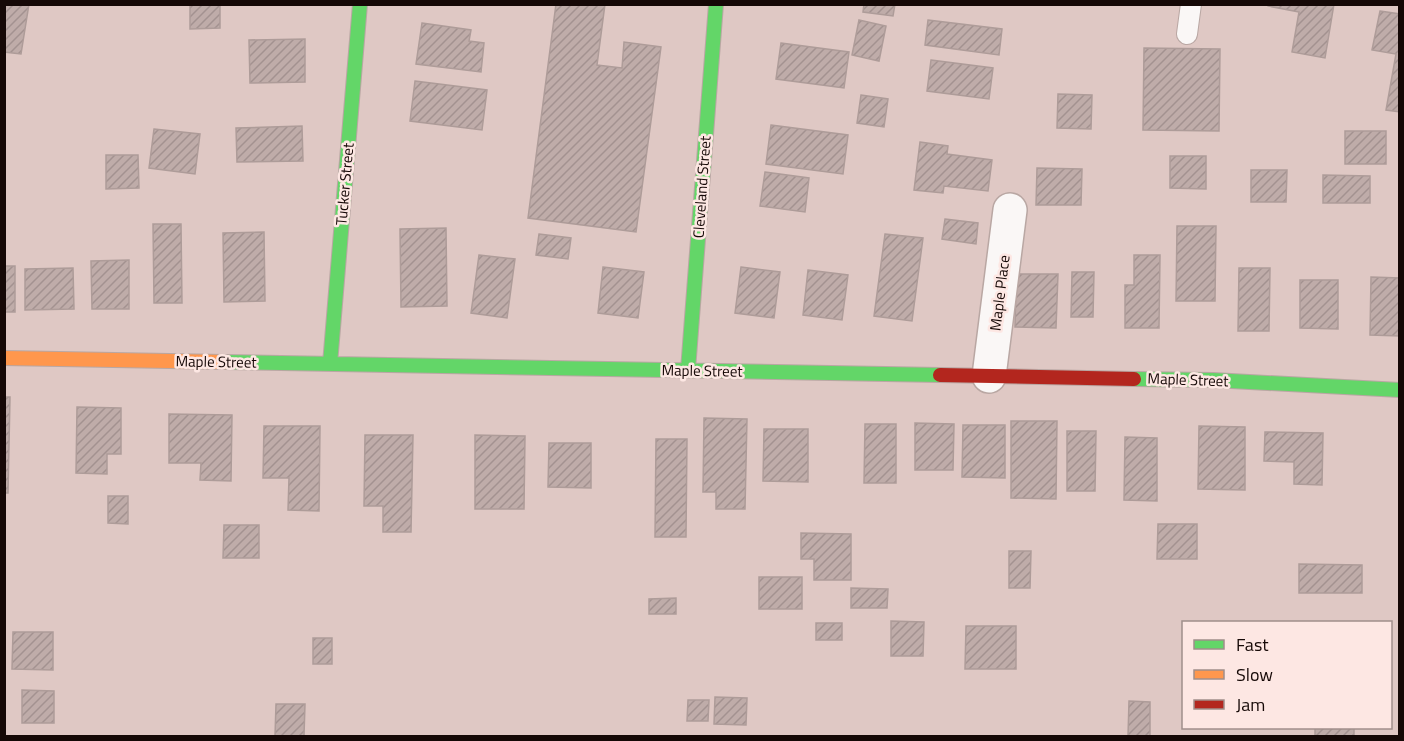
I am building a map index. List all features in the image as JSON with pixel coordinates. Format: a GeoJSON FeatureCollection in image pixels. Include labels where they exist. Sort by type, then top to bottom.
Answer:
{"type":"FeatureCollection","features":[{"type":"Feature","properties":{"kind":"street","name":"Tucker Street"},"geometry":{"type":"LineString","coordinates":[[330,364],[360,4]]}},
{"type":"Feature","properties":{"kind":"street","name":"Cleveland Street"},"geometry":{"type":"LineString","coordinates":[[688,370],[716,4]]}},
{"type":"Feature","properties":{"kind":"street","name":"Maple Place"},"geometry":{"type":"LineString","coordinates":[[989,376],[1010,210]]}},
{"type":"Feature","properties":{"kind":"street","name":"Maple Street"},"geometry":{"type":"LineString","coordinates":[[4,358],[1213,380],[1400,390]]}},
{"type":"Feature","properties":{"kind":"lane"},"geometry":{"type":"LineString","coordinates":[[1187,34],[1191,4]]}},
{"type":"Feature","properties":{"kind":"building"},"geometry":{"type":"Polygon","coordinates":[[[4,4],[29,4],[21,54],[4,52],[4,4]]]}},
{"type":"Feature","properties":{"kind":"building"},"geometry":{"type":"Polygon","coordinates":[[[190,4],[220,4],[220,28],[190,29],[190,4]]]}},
{"type":"Feature","properties":{"kind":"building"},"geometry":{"type":"Polygon","coordinates":[[[556,4],[605,4],[597,65],[622,68],[624,42],[661,47],[636,232],[528,218],[556,4]]]}},
{"type":"Feature","properties":{"kind":"building"},"geometry":{"type":"Polygon","coordinates":[[[864,4],[895,4],[893,16],[863,12],[864,4]]]}},
{"type":"Feature","properties":{"kind":"building"},"geometry":{"type":"Polygon","coordinates":[[[1268,4],[1334,4],[1325,58],[1292,52],[1299,12],[1268,6],[1268,4]]]}},
{"type":"Feature","properties":{"kind":"building"},"geometry":{"type":"Polygon","coordinates":[[[1380,11],[1400,14],[1400,112],[1386,110],[1396,54],[1372,50],[1380,11]]]}},
{"type":"Feature","properties":{"kind":"building"},"geometry":{"type":"Polygon","coordinates":[[[859,20],[886,26],[879,61],[852,55],[859,20]]]}},
{"type":"Feature","properties":{"kind":"building"},"geometry":{"type":"Polygon","coordinates":[[[928,20],[1002,29],[999,55],[925,45],[928,20]]]}},
{"type":"Feature","properties":{"kind":"building"},"geometry":{"type":"Polygon","coordinates":[[[422,23],[471,30],[469,41],[484,43],[481,72],[416,64],[422,23]]]}},
{"type":"Feature","properties":{"kind":"building"},"geometry":{"type":"Polygon","coordinates":[[[305,39],[305,82],[250,83],[249,40],[305,39]]]}},
{"type":"Feature","properties":{"kind":"building"},"geometry":{"type":"Polygon","coordinates":[[[781,43],[849,52],[844,88],[776,79],[781,43]]]}},
{"type":"Feature","properties":{"kind":"building"},"geometry":{"type":"Polygon","coordinates":[[[1144,48],[1220,49],[1219,131],[1143,130],[1144,48]]]}},
{"type":"Feature","properties":{"kind":"building"},"geometry":{"type":"Polygon","coordinates":[[[931,60],[993,68],[989,99],[927,91],[931,60]]]}},
{"type":"Feature","properties":{"kind":"building"},"geometry":{"type":"Polygon","coordinates":[[[415,81],[487,90],[482,130],[410,121],[415,81]]]}},
{"type":"Feature","properties":{"kind":"building"},"geometry":{"type":"Polygon","coordinates":[[[1058,94],[1092,95],[1091,129],[1057,128],[1058,94]]]}},
{"type":"Feature","properties":{"kind":"building"},"geometry":{"type":"Polygon","coordinates":[[[861,95],[888,99],[884,127],[857,123],[861,95]]]}},
{"type":"Feature","properties":{"kind":"building"},"geometry":{"type":"Polygon","coordinates":[[[771,125],[848,135],[843,174],[766,164],[771,125]]]}},
{"type":"Feature","properties":{"kind":"building"},"geometry":{"type":"Polygon","coordinates":[[[302,126],[303,161],[237,162],[236,128],[302,126]]]}},
{"type":"Feature","properties":{"kind":"building"},"geometry":{"type":"Polygon","coordinates":[[[154,129],[200,134],[195,174],[149,168],[154,129]]]}},
{"type":"Feature","properties":{"kind":"building"},"geometry":{"type":"Polygon","coordinates":[[[1345,131],[1386,131],[1386,164],[1345,164],[1345,131]]]}},
{"type":"Feature","properties":{"kind":"building"},"geometry":{"type":"Polygon","coordinates":[[[920,142],[948,146],[947,154],[992,160],[988,191],[944,186],[943,193],[914,190],[920,142]]]}},
{"type":"Feature","properties":{"kind":"building"},"geometry":{"type":"Polygon","coordinates":[[[106,155],[138,155],[139,188],[106,189],[106,155]]]}},
{"type":"Feature","properties":{"kind":"building"},"geometry":{"type":"Polygon","coordinates":[[[1170,156],[1206,156],[1206,189],[1170,188],[1170,156]]]}},
{"type":"Feature","properties":{"kind":"building"},"geometry":{"type":"Polygon","coordinates":[[[1037,168],[1082,169],[1081,205],[1036,205],[1037,168]]]}},
{"type":"Feature","properties":{"kind":"building"},"geometry":{"type":"Polygon","coordinates":[[[1251,170],[1287,170],[1286,202],[1251,202],[1251,170]]]}},
{"type":"Feature","properties":{"kind":"building"},"geometry":{"type":"Polygon","coordinates":[[[765,172],[809,178],[805,212],[760,206],[765,172]]]}},
{"type":"Feature","properties":{"kind":"building"},"geometry":{"type":"Polygon","coordinates":[[[1323,175],[1370,176],[1370,203],[1323,203],[1323,175]]]}},
{"type":"Feature","properties":{"kind":"building"},"geometry":{"type":"Polygon","coordinates":[[[945,219],[978,223],[976,244],[942,239],[945,219]]]}},
{"type":"Feature","properties":{"kind":"building"},"geometry":{"type":"Polygon","coordinates":[[[153,224],[181,224],[182,303],[154,303],[153,224]]]}},
{"type":"Feature","properties":{"kind":"building"},"geometry":{"type":"Polygon","coordinates":[[[1177,226],[1216,226],[1215,301],[1176,301],[1177,226]]]}},
{"type":"Feature","properties":{"kind":"building"},"geometry":{"type":"Polygon","coordinates":[[[446,228],[447,306],[401,307],[400,229],[446,228]]]}},
{"type":"Feature","properties":{"kind":"building"},"geometry":{"type":"Polygon","coordinates":[[[264,232],[265,301],[224,302],[223,233],[264,232]]]}},
{"type":"Feature","properties":{"kind":"building"},"geometry":{"type":"Polygon","coordinates":[[[539,234],[571,238],[568,259],[536,255],[539,234]]]}},
{"type":"Feature","properties":{"kind":"building"},"geometry":{"type":"Polygon","coordinates":[[[885,234],[923,238],[912,321],[874,316],[885,234]]]}},
{"type":"Feature","properties":{"kind":"building"},"geometry":{"type":"Polygon","coordinates":[[[479,255],[515,259],[507,318],[471,313],[479,255]]]}},
{"type":"Feature","properties":{"kind":"building"},"geometry":{"type":"Polygon","coordinates":[[[1134,255],[1160,255],[1159,328],[1125,328],[1125,285],[1134,285],[1134,255]]]}},
{"type":"Feature","properties":{"kind":"building"},"geometry":{"type":"Polygon","coordinates":[[[129,260],[129,309],[92,309],[91,261],[129,260]]]}},
{"type":"Feature","properties":{"kind":"building"},"geometry":{"type":"Polygon","coordinates":[[[4,266],[15,266],[15,312],[4,312],[4,266]]]}},
{"type":"Feature","properties":{"kind":"building"},"geometry":{"type":"Polygon","coordinates":[[[603,267],[644,272],[638,318],[598,313],[603,267]]]}},
{"type":"Feature","properties":{"kind":"building"},"geometry":{"type":"Polygon","coordinates":[[[741,267],[780,272],[774,318],[735,313],[741,267]]]}},
{"type":"Feature","properties":{"kind":"building"},"geometry":{"type":"Polygon","coordinates":[[[73,268],[74,309],[25,310],[25,269],[73,268]]]}},
{"type":"Feature","properties":{"kind":"building"},"geometry":{"type":"Polygon","coordinates":[[[1239,268],[1270,268],[1269,331],[1238,331],[1239,268]]]}},
{"type":"Feature","properties":{"kind":"building"},"geometry":{"type":"Polygon","coordinates":[[[808,270],[848,275],[842,320],[803,315],[808,270]]]}},
{"type":"Feature","properties":{"kind":"building"},"geometry":{"type":"Polygon","coordinates":[[[1072,272],[1094,272],[1093,317],[1071,317],[1072,272]]]}},
{"type":"Feature","properties":{"kind":"building"},"geometry":{"type":"Polygon","coordinates":[[[1016,274],[1058,274],[1056,328],[1015,327],[1016,274]]]}},
{"type":"Feature","properties":{"kind":"building"},"geometry":{"type":"Polygon","coordinates":[[[1371,277],[1400,278],[1400,336],[1370,335],[1371,277]]]}},
{"type":"Feature","properties":{"kind":"building"},"geometry":{"type":"Polygon","coordinates":[[[1300,280],[1338,280],[1338,329],[1300,328],[1300,280]]]}},
{"type":"Feature","properties":{"kind":"building"},"geometry":{"type":"Polygon","coordinates":[[[4,397],[10,397],[8,493],[4,493],[4,397]]]}},
{"type":"Feature","properties":{"kind":"building"},"geometry":{"type":"Polygon","coordinates":[[[77,407],[121,408],[121,454],[107,454],[107,474],[76,473],[77,407]]]}},
{"type":"Feature","properties":{"kind":"building"},"geometry":{"type":"Polygon","coordinates":[[[169,414],[232,415],[231,481],[200,480],[201,463],[169,463],[169,414]]]}},
{"type":"Feature","properties":{"kind":"building"},"geometry":{"type":"Polygon","coordinates":[[[704,418],[747,419],[745,509],[716,509],[716,492],[703,492],[704,418]]]}},
{"type":"Feature","properties":{"kind":"building"},"geometry":{"type":"Polygon","coordinates":[[[1011,421],[1057,421],[1056,499],[1011,498],[1011,421]]]}},
{"type":"Feature","properties":{"kind":"building"},"geometry":{"type":"Polygon","coordinates":[[[915,423],[954,424],[953,470],[915,470],[915,423]]]}},
{"type":"Feature","properties":{"kind":"building"},"geometry":{"type":"Polygon","coordinates":[[[865,424],[896,424],[896,483],[864,483],[865,424]]]}},
{"type":"Feature","properties":{"kind":"building"},"geometry":{"type":"Polygon","coordinates":[[[963,425],[1005,425],[1005,478],[962,477],[963,425]]]}},
{"type":"Feature","properties":{"kind":"building"},"geometry":{"type":"Polygon","coordinates":[[[264,426],[320,426],[319,511],[288,510],[289,478],[263,478],[264,426]]]}},
{"type":"Feature","properties":{"kind":"building"},"geometry":{"type":"Polygon","coordinates":[[[1199,426],[1245,427],[1245,490],[1198,489],[1199,426]]]}},
{"type":"Feature","properties":{"kind":"building"},"geometry":{"type":"Polygon","coordinates":[[[764,429],[808,429],[808,482],[763,481],[764,429]]]}},
{"type":"Feature","properties":{"kind":"building"},"geometry":{"type":"Polygon","coordinates":[[[1067,431],[1096,431],[1095,491],[1067,491],[1067,431]]]}},
{"type":"Feature","properties":{"kind":"building"},"geometry":{"type":"Polygon","coordinates":[[[1265,432],[1323,433],[1322,485],[1294,484],[1294,462],[1264,461],[1265,432]]]}},
{"type":"Feature","properties":{"kind":"building"},"geometry":{"type":"Polygon","coordinates":[[[365,435],[413,435],[411,532],[383,532],[383,506],[364,506],[365,435]]]}},
{"type":"Feature","properties":{"kind":"building"},"geometry":{"type":"Polygon","coordinates":[[[475,435],[525,436],[524,509],[475,509],[475,435]]]}},
{"type":"Feature","properties":{"kind":"building"},"geometry":{"type":"Polygon","coordinates":[[[1125,437],[1157,438],[1157,501],[1124,500],[1125,437]]]}},
{"type":"Feature","properties":{"kind":"building"},"geometry":{"type":"Polygon","coordinates":[[[656,439],[687,439],[686,537],[655,537],[656,439]]]}},
{"type":"Feature","properties":{"kind":"building"},"geometry":{"type":"Polygon","coordinates":[[[549,443],[591,443],[591,488],[548,487],[549,443]]]}},
{"type":"Feature","properties":{"kind":"building"},"geometry":{"type":"Polygon","coordinates":[[[108,496],[128,496],[128,524],[108,523],[108,496]]]}},
{"type":"Feature","properties":{"kind":"building"},"geometry":{"type":"Polygon","coordinates":[[[1158,524],[1197,524],[1197,559],[1157,559],[1158,524]]]}},
{"type":"Feature","properties":{"kind":"building"},"geometry":{"type":"Polygon","coordinates":[[[224,525],[259,525],[259,558],[223,558],[224,525]]]}},
{"type":"Feature","properties":{"kind":"building"},"geometry":{"type":"Polygon","coordinates":[[[801,533],[851,534],[851,580],[814,580],[814,559],[801,559],[801,533]]]}},
{"type":"Feature","properties":{"kind":"building"},"geometry":{"type":"Polygon","coordinates":[[[1009,551],[1031,551],[1030,588],[1009,588],[1009,551]]]}},
{"type":"Feature","properties":{"kind":"building"},"geometry":{"type":"Polygon","coordinates":[[[1299,564],[1362,565],[1362,593],[1299,593],[1299,564]]]}},
{"type":"Feature","properties":{"kind":"building"},"geometry":{"type":"Polygon","coordinates":[[[759,577],[802,577],[802,609],[759,609],[759,577]]]}},
{"type":"Feature","properties":{"kind":"building"},"geometry":{"type":"Polygon","coordinates":[[[851,588],[888,589],[887,608],[851,608],[851,588]]]}},
{"type":"Feature","properties":{"kind":"building"},"geometry":{"type":"Polygon","coordinates":[[[676,598],[676,614],[649,614],[649,599],[676,598]]]}},
{"type":"Feature","properties":{"kind":"building"},"geometry":{"type":"Polygon","coordinates":[[[891,621],[924,622],[923,656],[891,656],[891,621]]]}},
{"type":"Feature","properties":{"kind":"building"},"geometry":{"type":"Polygon","coordinates":[[[816,623],[842,623],[842,640],[816,640],[816,623]]]}},
{"type":"Feature","properties":{"kind":"building"},"geometry":{"type":"Polygon","coordinates":[[[966,626],[1016,626],[1016,669],[965,669],[966,626]]]}},
{"type":"Feature","properties":{"kind":"building"},"geometry":{"type":"Polygon","coordinates":[[[13,632],[53,632],[53,670],[12,669],[13,632]]]}},
{"type":"Feature","properties":{"kind":"building"},"geometry":{"type":"Polygon","coordinates":[[[313,638],[332,638],[332,664],[313,664],[313,638]]]}},
{"type":"Feature","properties":{"kind":"building"},"geometry":{"type":"Polygon","coordinates":[[[22,690],[54,691],[54,723],[22,723],[22,690]]]}},
{"type":"Feature","properties":{"kind":"building"},"geometry":{"type":"Polygon","coordinates":[[[715,697],[747,698],[746,725],[714,724],[715,697]]]}},
{"type":"Feature","properties":{"kind":"building"},"geometry":{"type":"Polygon","coordinates":[[[688,700],[709,700],[708,721],[687,721],[688,700]]]}},
{"type":"Feature","properties":{"kind":"building"},"geometry":{"type":"Polygon","coordinates":[[[1129,701],[1150,702],[1150,736],[1128,736],[1129,701]]]}},
{"type":"Feature","properties":{"kind":"building"},"geometry":{"type":"Polygon","coordinates":[[[276,704],[305,704],[304,736],[275,736],[276,704]]]}},
{"type":"Feature","properties":{"kind":"building"},"geometry":{"type":"Polygon","coordinates":[[[1315,729],[1354,729],[1354,736],[1315,736],[1315,729]]]}},
{"type":"Feature","properties":{"kind":"traffic: fast"},"geometry":{"type":"LineString","coordinates":[[330,364],[360,4]]}},
{"type":"Feature","properties":{"kind":"traffic: fast"},"geometry":{"type":"LineString","coordinates":[[688,370],[716,4]]}},
{"type":"Feature","properties":{"kind":"traffic: fast"},"geometry":{"type":"LineString","coordinates":[[224,362],[940,375]]}},
{"type":"Feature","properties":{"kind":"traffic: fast"},"geometry":{"type":"LineString","coordinates":[[1134,379],[1213,380],[1400,390]]}},
{"type":"Feature","properties":{"kind":"traffic: slow"},"geometry":{"type":"LineString","coordinates":[[4,358],[224,362]]}},
{"type":"Feature","properties":{"kind":"traffic: jam"},"geometry":{"type":"LineString","coordinates":[[940,375],[1134,379]]}}]}
